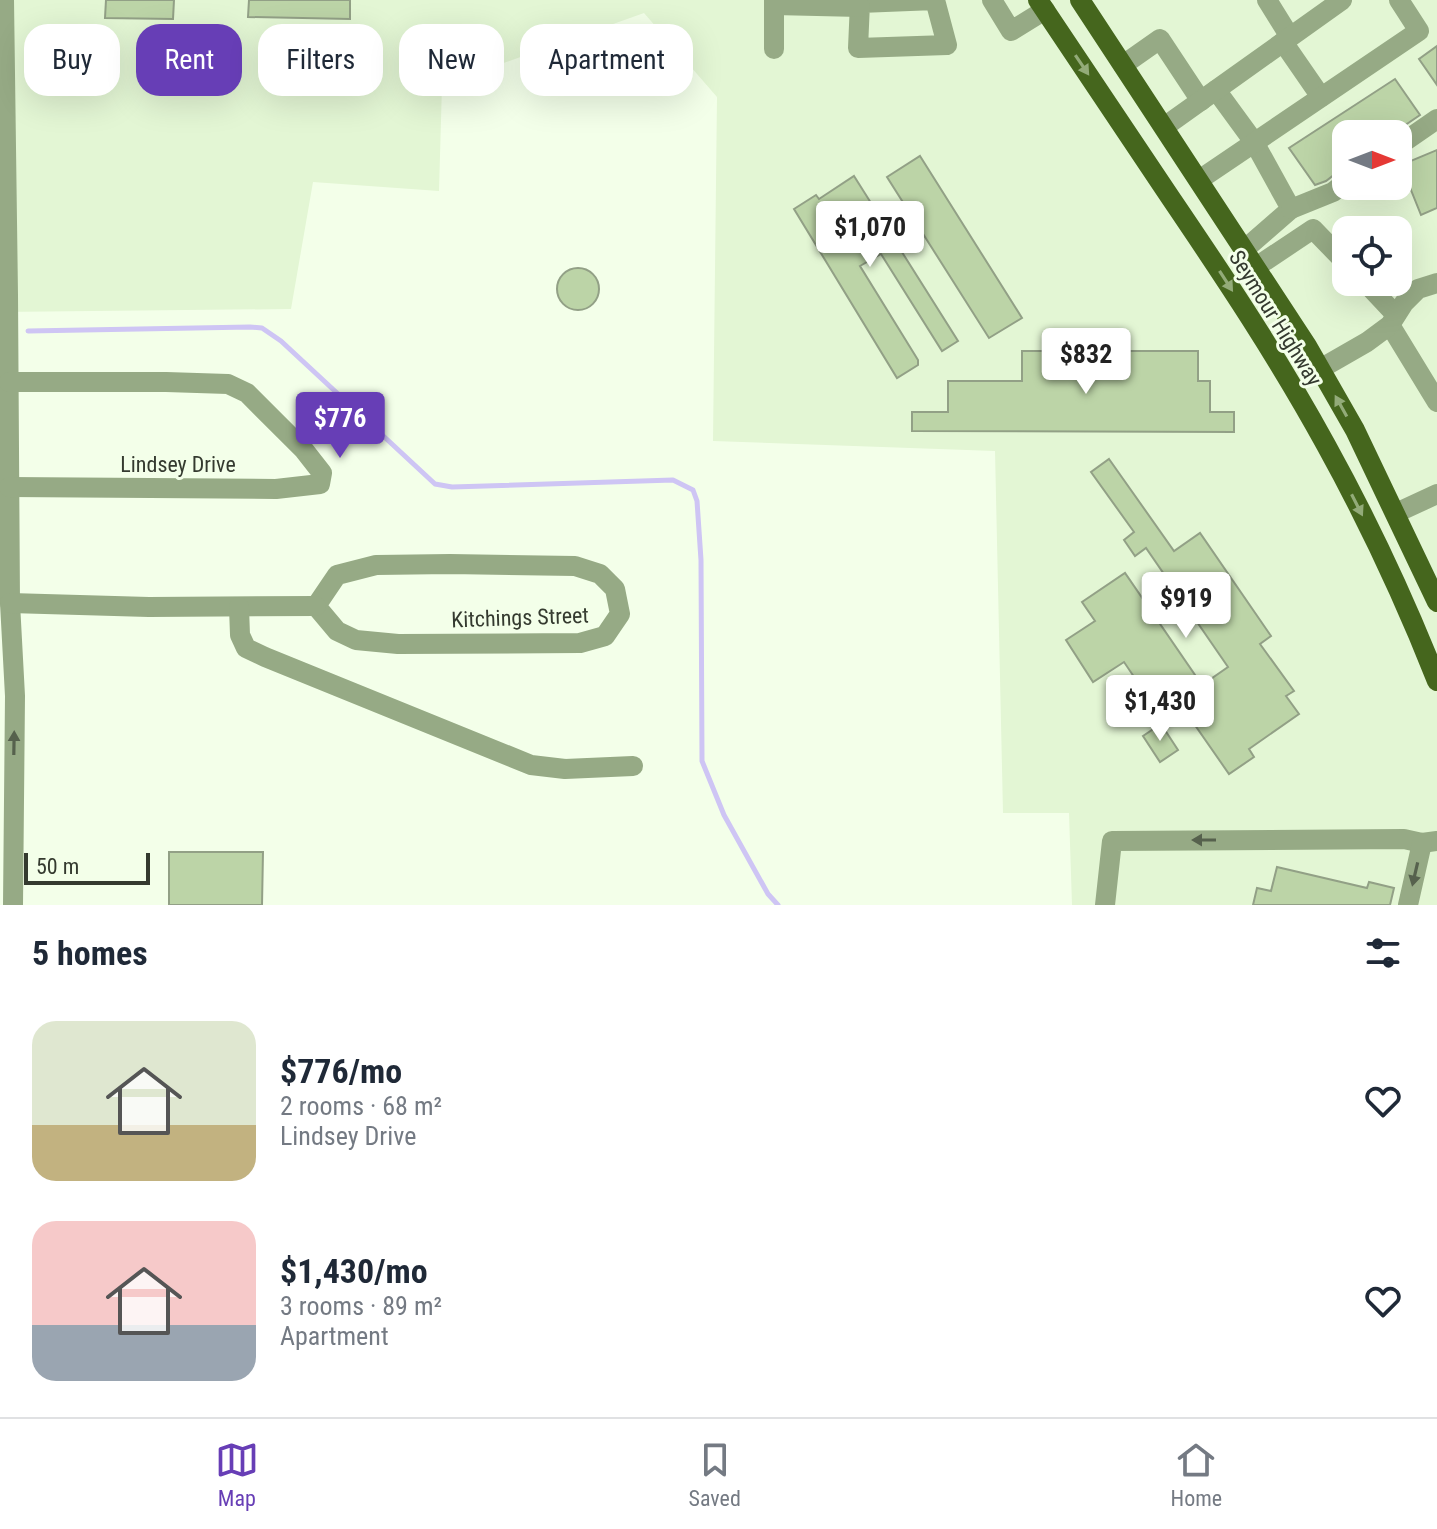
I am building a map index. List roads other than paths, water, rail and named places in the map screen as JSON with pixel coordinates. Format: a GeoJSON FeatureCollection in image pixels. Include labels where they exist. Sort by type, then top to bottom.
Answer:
{"type":"FeatureCollection","features":[{"type":"Feature","properties":{"kind":"main road","name":"Seymour Highway"},"geometry":{"type":"LineString","coordinates":[[1080,0],[1320,369],[1364,449],[1437,602]]}},
{"type":"Feature","properties":{"kind":"main road","name":"Seymour Highway"},"geometry":{"type":"LineString","coordinates":[[1041,5],[1276,358],[1376,542],[1437,681]]}},
{"type":"Feature","properties":{"kind":"main road"},"geometry":{"type":"LineString","coordinates":[[1197,236],[1223,216]]}},
{"type":"Feature","properties":{"kind":"main road"},"geometry":{"type":"LineString","coordinates":[[1336,464],[1364,449]]}},
{"type":"Feature","properties":{"kind":"street"},"geometry":{"type":"LineString","coordinates":[[4,0],[10,603],[15,696],[13,905]]}},
{"type":"Feature","properties":{"kind":"street"},"geometry":{"type":"LineString","coordinates":[[935,0],[947,45],[858,48],[860,3],[935,0]]}},
{"type":"Feature","properties":{"kind":"street"},"geometry":{"type":"LineString","coordinates":[[992,0],[1011,31],[1041,5]]}},
{"type":"Feature","properties":{"kind":"street"},"geometry":{"type":"LineString","coordinates":[[1267,0],[1321,97]]}},
{"type":"Feature","properties":{"kind":"street"},"geometry":{"type":"LineString","coordinates":[[1164,127],[1342,0]]}},
{"type":"Feature","properties":{"kind":"street"},"geometry":{"type":"LineString","coordinates":[[1199,180],[1419,31],[1399,0]]}},
{"type":"Feature","properties":{"kind":"street"},"geometry":{"type":"LineString","coordinates":[[774,49],[774,3],[860,7]]}},
{"type":"Feature","properties":{"kind":"street"},"geometry":{"type":"LineString","coordinates":[[1123,65],[1160,39],[1254,142],[1291,209]]}},
{"type":"Feature","properties":{"kind":"street"},"geometry":{"type":"LineString","coordinates":[[1412,136],[1437,119]]}},
{"type":"Feature","properties":{"kind":"street"},"geometry":{"type":"LineString","coordinates":[[1250,258],[1291,209],[1332,192]]}},
{"type":"Feature","properties":{"kind":"street"},"geometry":{"type":"LineString","coordinates":[[1250,258],[1313,229],[1332,249]]}},
{"type":"Feature","properties":{"kind":"street"},"geometry":{"type":"LineString","coordinates":[[1320,369],[1367,342],[1393,320],[1418,289],[1437,283]]}},
{"type":"Feature","properties":{"kind":"street"},"geometry":{"type":"LineString","coordinates":[[1375,296],[1393,320],[1437,402]]}},
{"type":"Feature","properties":{"kind":"street","name":"Lindsey Drive"},"geometry":{"type":"LineString","coordinates":[[9,382],[228,384],[247,393],[304,450],[322,473],[320,484],[276,489],[9,487]]}},
{"type":"Feature","properties":{"kind":"street"},"geometry":{"type":"LineString","coordinates":[[1396,513],[1437,494]]}},
{"type":"Feature","properties":{"kind":"street","name":"Kitchings Street"},"geometry":{"type":"LineString","coordinates":[[376,565],[575,566],[600,574],[615,589],[620,614],[605,636],[580,643],[398,644],[356,640],[337,631],[316,606],[337,575],[376,565]]}},
{"type":"Feature","properties":{"kind":"street"},"geometry":{"type":"LineString","coordinates":[[10,603],[133,607],[316,606]]}},
{"type":"Feature","properties":{"kind":"street"},"geometry":{"type":"LineString","coordinates":[[0,638],[10,603]]}},
{"type":"Feature","properties":{"kind":"street"},"geometry":{"type":"LineString","coordinates":[[239,607],[240,635],[246,648],[531,765],[565,769],[633,766]]}},
{"type":"Feature","properties":{"kind":"street"},"geometry":{"type":"LineString","coordinates":[[1105,905],[1112,841],[1404,839],[1430,842],[1408,905]]}},
{"type":"Feature","properties":{"kind":"waterway"},"geometry":{"type":"LineString","coordinates":[[28,331],[262,328],[281,341],[435,484],[452,487],[673,480],[693,490],[697,501],[701,560],[702,761],[724,815],[768,894],[778,905]]}}]}
